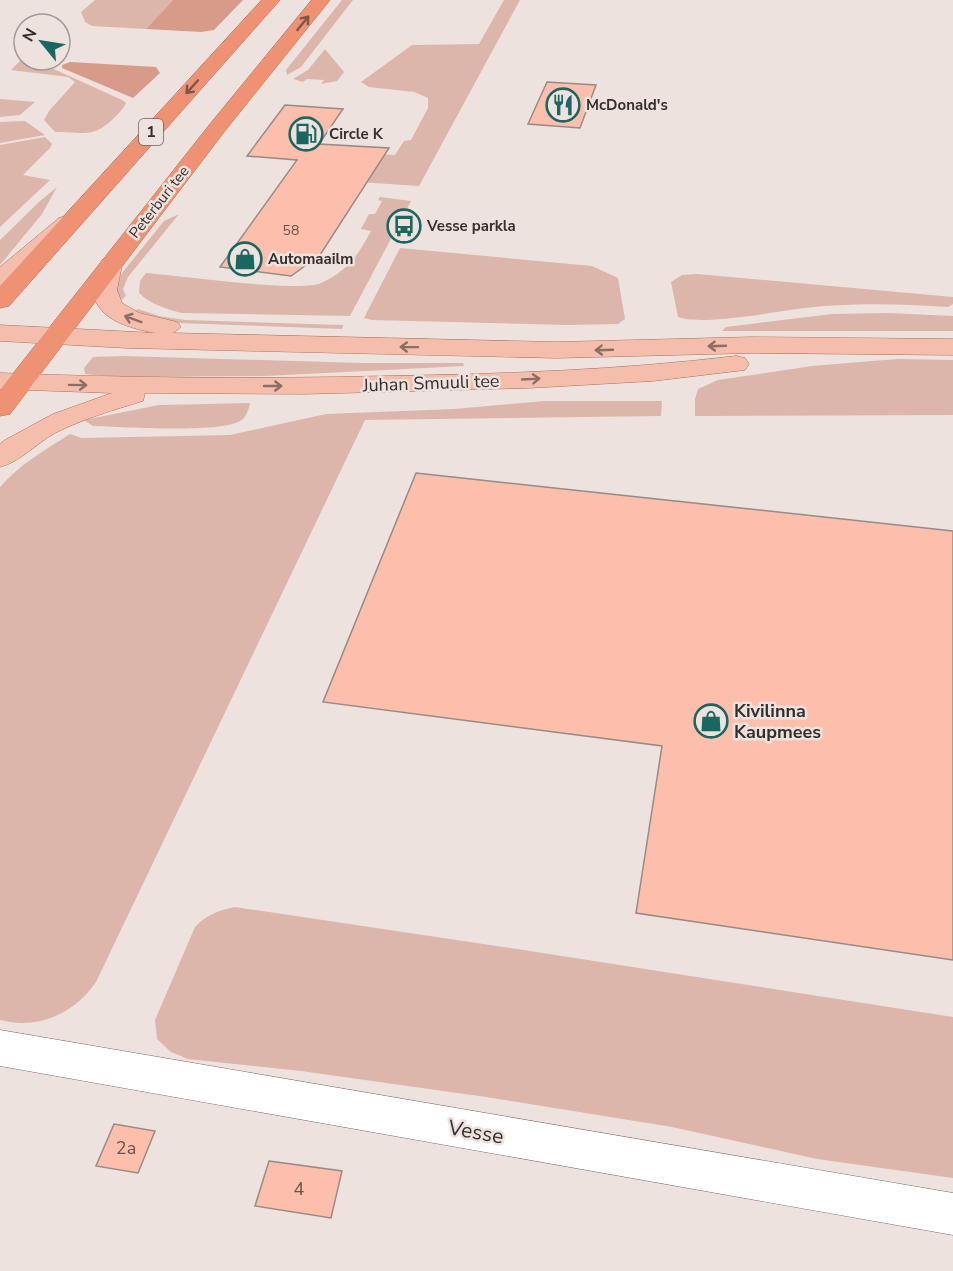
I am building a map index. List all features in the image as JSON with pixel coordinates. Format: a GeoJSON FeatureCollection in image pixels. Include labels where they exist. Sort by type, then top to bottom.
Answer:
{"type":"FeatureCollection","features":[{"type":"Feature","properties":{"kind":"highway","name":"1"},"geometry":{"type":"LineString","coordinates":[[0,301],[271,0]]}},
{"type":"Feature","properties":{"kind":"highway","name":"Peterburi tee"},"geometry":{"type":"LineString","coordinates":[[0,408],[10,382],[55,336],[210,136],[321,0]]}},
{"type":"Feature","properties":{"kind":"main road"},"geometry":{"type":"LineString","coordinates":[[0,279],[71,220]]}},
{"type":"Feature","properties":{"kind":"main road"},"geometry":{"type":"LineString","coordinates":[[110,265],[105,293],[109,302],[124,317],[154,325],[294,344]]}},
{"type":"Feature","properties":{"kind":"main road","name":"Juhan Smuuli tee"},"geometry":{"type":"LineString","coordinates":[[0,333],[294,344],[557,350],[752,345],[859,348],[953,347]]}},
{"type":"Feature","properties":{"kind":"main road"},"geometry":{"type":"LineString","coordinates":[[0,349],[55,336]]}},
{"type":"Feature","properties":{"kind":"main road","name":"Juhan Smuuli tee"},"geometry":{"type":"LineString","coordinates":[[10,382],[203,386],[468,383],[670,372],[859,348]]}},
{"type":"Feature","properties":{"kind":"main road"},"geometry":{"type":"LineString","coordinates":[[0,458],[38,430],[87,409],[148,390],[203,386]]}},
{"type":"Feature","properties":{"kind":"street","name":"Vesse"},"geometry":{"type":"LineString","coordinates":[[0,1048],[781,1186],[953,1214]]}},
{"type":"Feature","properties":{"kind":"shaded area"},"geometry":{"type":"Polygon","coordinates":[[[95,0],[173,0],[146,29],[92,26],[85,22],[81,12],[95,0]]]}},
{"type":"Feature","properties":{"kind":"shaded area"},"geometry":{"type":"Polygon","coordinates":[[[173,0],[243,0],[214,30],[201,32],[146,29],[173,0]]]}},
{"type":"Feature","properties":{"kind":"shaded area"},"geometry":{"type":"Polygon","coordinates":[[[342,0],[353,0],[301,67],[287,75],[286,70],[342,0]]]}},
{"type":"Feature","properties":{"kind":"shaded area"},"geometry":{"type":"Polygon","coordinates":[[[504,0],[520,0],[419,186],[359,182],[370,153],[395,155],[404,141],[411,140],[428,108],[428,98],[414,92],[369,87],[361,82],[412,45],[479,44],[504,0]]]}},
{"type":"Feature","properties":{"kind":"shaded area"},"geometry":{"type":"Polygon","coordinates":[[[325,49],[344,72],[337,81],[321,84],[324,80],[307,79],[303,82],[293,79],[308,70],[325,49]]]}},
{"type":"Feature","properties":{"kind":"shaded area"},"geometry":{"type":"Polygon","coordinates":[[[72,62],[156,67],[160,73],[133,98],[71,72],[72,62]]]}},
{"type":"Feature","properties":{"kind":"shaded area"},"geometry":{"type":"Polygon","coordinates":[[[27,72],[60,72],[126,103],[114,118],[93,132],[55,132],[44,120],[49,111],[75,82],[68,77],[27,72]]]}},
{"type":"Feature","properties":{"kind":"shaded area"},"geometry":{"type":"Polygon","coordinates":[[[0,99],[35,102],[20,115],[0,117],[0,99]]]}},
{"type":"Feature","properties":{"kind":"shaded area"},"geometry":{"type":"Polygon","coordinates":[[[25,121],[45,135],[0,143],[0,122],[25,121]]]}},
{"type":"Feature","properties":{"kind":"shaded area"},"geometry":{"type":"Polygon","coordinates":[[[45,137],[52,144],[50,148],[23,175],[50,180],[0,227],[0,145],[45,137]]]}},
{"type":"Feature","properties":{"kind":"shaded area"},"geometry":{"type":"Polygon","coordinates":[[[57,187],[42,214],[0,265],[0,240],[57,187]]]}},
{"type":"Feature","properties":{"kind":"shaded area"},"geometry":{"type":"Polygon","coordinates":[[[380,197],[411,201],[350,316],[182,313],[154,304],[139,293],[140,281],[146,273],[264,285],[309,286],[321,283],[345,268],[357,255],[371,231],[361,229],[369,214],[375,214],[382,201],[378,200],[380,197]]]}},
{"type":"Feature","properties":{"kind":"shaded area"},"geometry":{"type":"Polygon","coordinates":[[[179,214],[128,277],[123,289],[126,296],[120,301],[115,292],[116,284],[122,273],[164,221],[179,214]]]}},
{"type":"Feature","properties":{"kind":"shaded area"},"geometry":{"type":"Polygon","coordinates":[[[400,248],[592,266],[618,278],[625,319],[618,324],[568,325],[364,318],[400,248]]]}},
{"type":"Feature","properties":{"kind":"shaded area"},"geometry":{"type":"Polygon","coordinates":[[[697,274],[953,297],[953,304],[948,307],[886,304],[839,305],[707,320],[678,317],[671,282],[682,275],[697,274]]]}},
{"type":"Feature","properties":{"kind":"shaded area"},"geometry":{"type":"Polygon","coordinates":[[[138,309],[159,316],[185,320],[343,325],[343,327],[342,329],[177,323],[134,311],[138,309]]]}},
{"type":"Feature","properties":{"kind":"shaded area"},"geometry":{"type":"Polygon","coordinates":[[[888,313],[953,316],[953,331],[722,331],[726,327],[832,314],[888,313]]]}},
{"type":"Feature","properties":{"kind":"shaded area"},"geometry":{"type":"Polygon","coordinates":[[[93,357],[361,363],[463,363],[464,366],[266,376],[116,377],[85,374],[84,368],[93,357]]]}},
{"type":"Feature","properties":{"kind":"shaded area"},"geometry":{"type":"Polygon","coordinates":[[[897,359],[953,360],[953,415],[695,416],[695,399],[698,389],[718,380],[812,366],[897,359]]]}},
{"type":"Feature","properties":{"kind":"shaded area"},"geometry":{"type":"Polygon","coordinates":[[[545,401],[662,401],[661,416],[365,420],[96,982],[77,1003],[54,1017],[28,1023],[0,1020],[0,487],[24,464],[70,434],[82,438],[230,435],[326,414],[454,409],[545,401]]]}},
{"type":"Feature","properties":{"kind":"shaded area"},"geometry":{"type":"Polygon","coordinates":[[[250,403],[241,421],[209,427],[93,426],[84,420],[159,405],[250,403]]]}},
{"type":"Feature","properties":{"kind":"shaded area"},"geometry":{"type":"Polygon","coordinates":[[[235,907],[953,1017],[953,1178],[817,1159],[672,1127],[486,1097],[301,1071],[188,1059],[171,1052],[157,1039],[155,1020],[195,927],[213,914],[235,907]]]}},
{"type":"Feature","properties":{"kind":"building","name":"McDonald's"},"geometry":{"type":"Polygon","coordinates":[[[547,82],[596,85],[580,128],[528,124],[547,82]]]}},
{"type":"Feature","properties":{"kind":"building"},"geometry":{"type":"Polygon","coordinates":[[[285,105],[343,109],[319,144],[389,148],[320,255],[291,276],[220,267],[297,160],[247,156],[285,105]]]}},
{"type":"Feature","properties":{"kind":"building","name":"Kivilinna Kaupmees"},"geometry":{"type":"Polygon","coordinates":[[[416,473],[953,531],[953,960],[636,913],[662,746],[323,702],[416,473]]]}},
{"type":"Feature","properties":{"kind":"building"},"geometry":{"type":"Polygon","coordinates":[[[114,1124],[155,1131],[138,1173],[96,1166],[114,1124]]]}},
{"type":"Feature","properties":{"kind":"building"},"geometry":{"type":"Polygon","coordinates":[[[269,1161],[342,1171],[331,1218],[255,1206],[269,1161]]]}},
{"type":"Feature","properties":{"kind":"place","name":"McDonald's"},"geometry":{"type":"Point","coordinates":[563,105]}},
{"type":"Feature","properties":{"kind":"place","name":"Circle K"},"geometry":{"type":"Point","coordinates":[306,134]}},
{"type":"Feature","properties":{"kind":"place","name":"Vesse parkla"},"geometry":{"type":"Point","coordinates":[404,226]}},
{"type":"Feature","properties":{"kind":"place","name":"Automaailm"},"geometry":{"type":"Point","coordinates":[245,259]}},
{"type":"Feature","properties":{"kind":"place","name":"Kivilinna Kaupmees"},"geometry":{"type":"Point","coordinates":[711,721]}}]}
